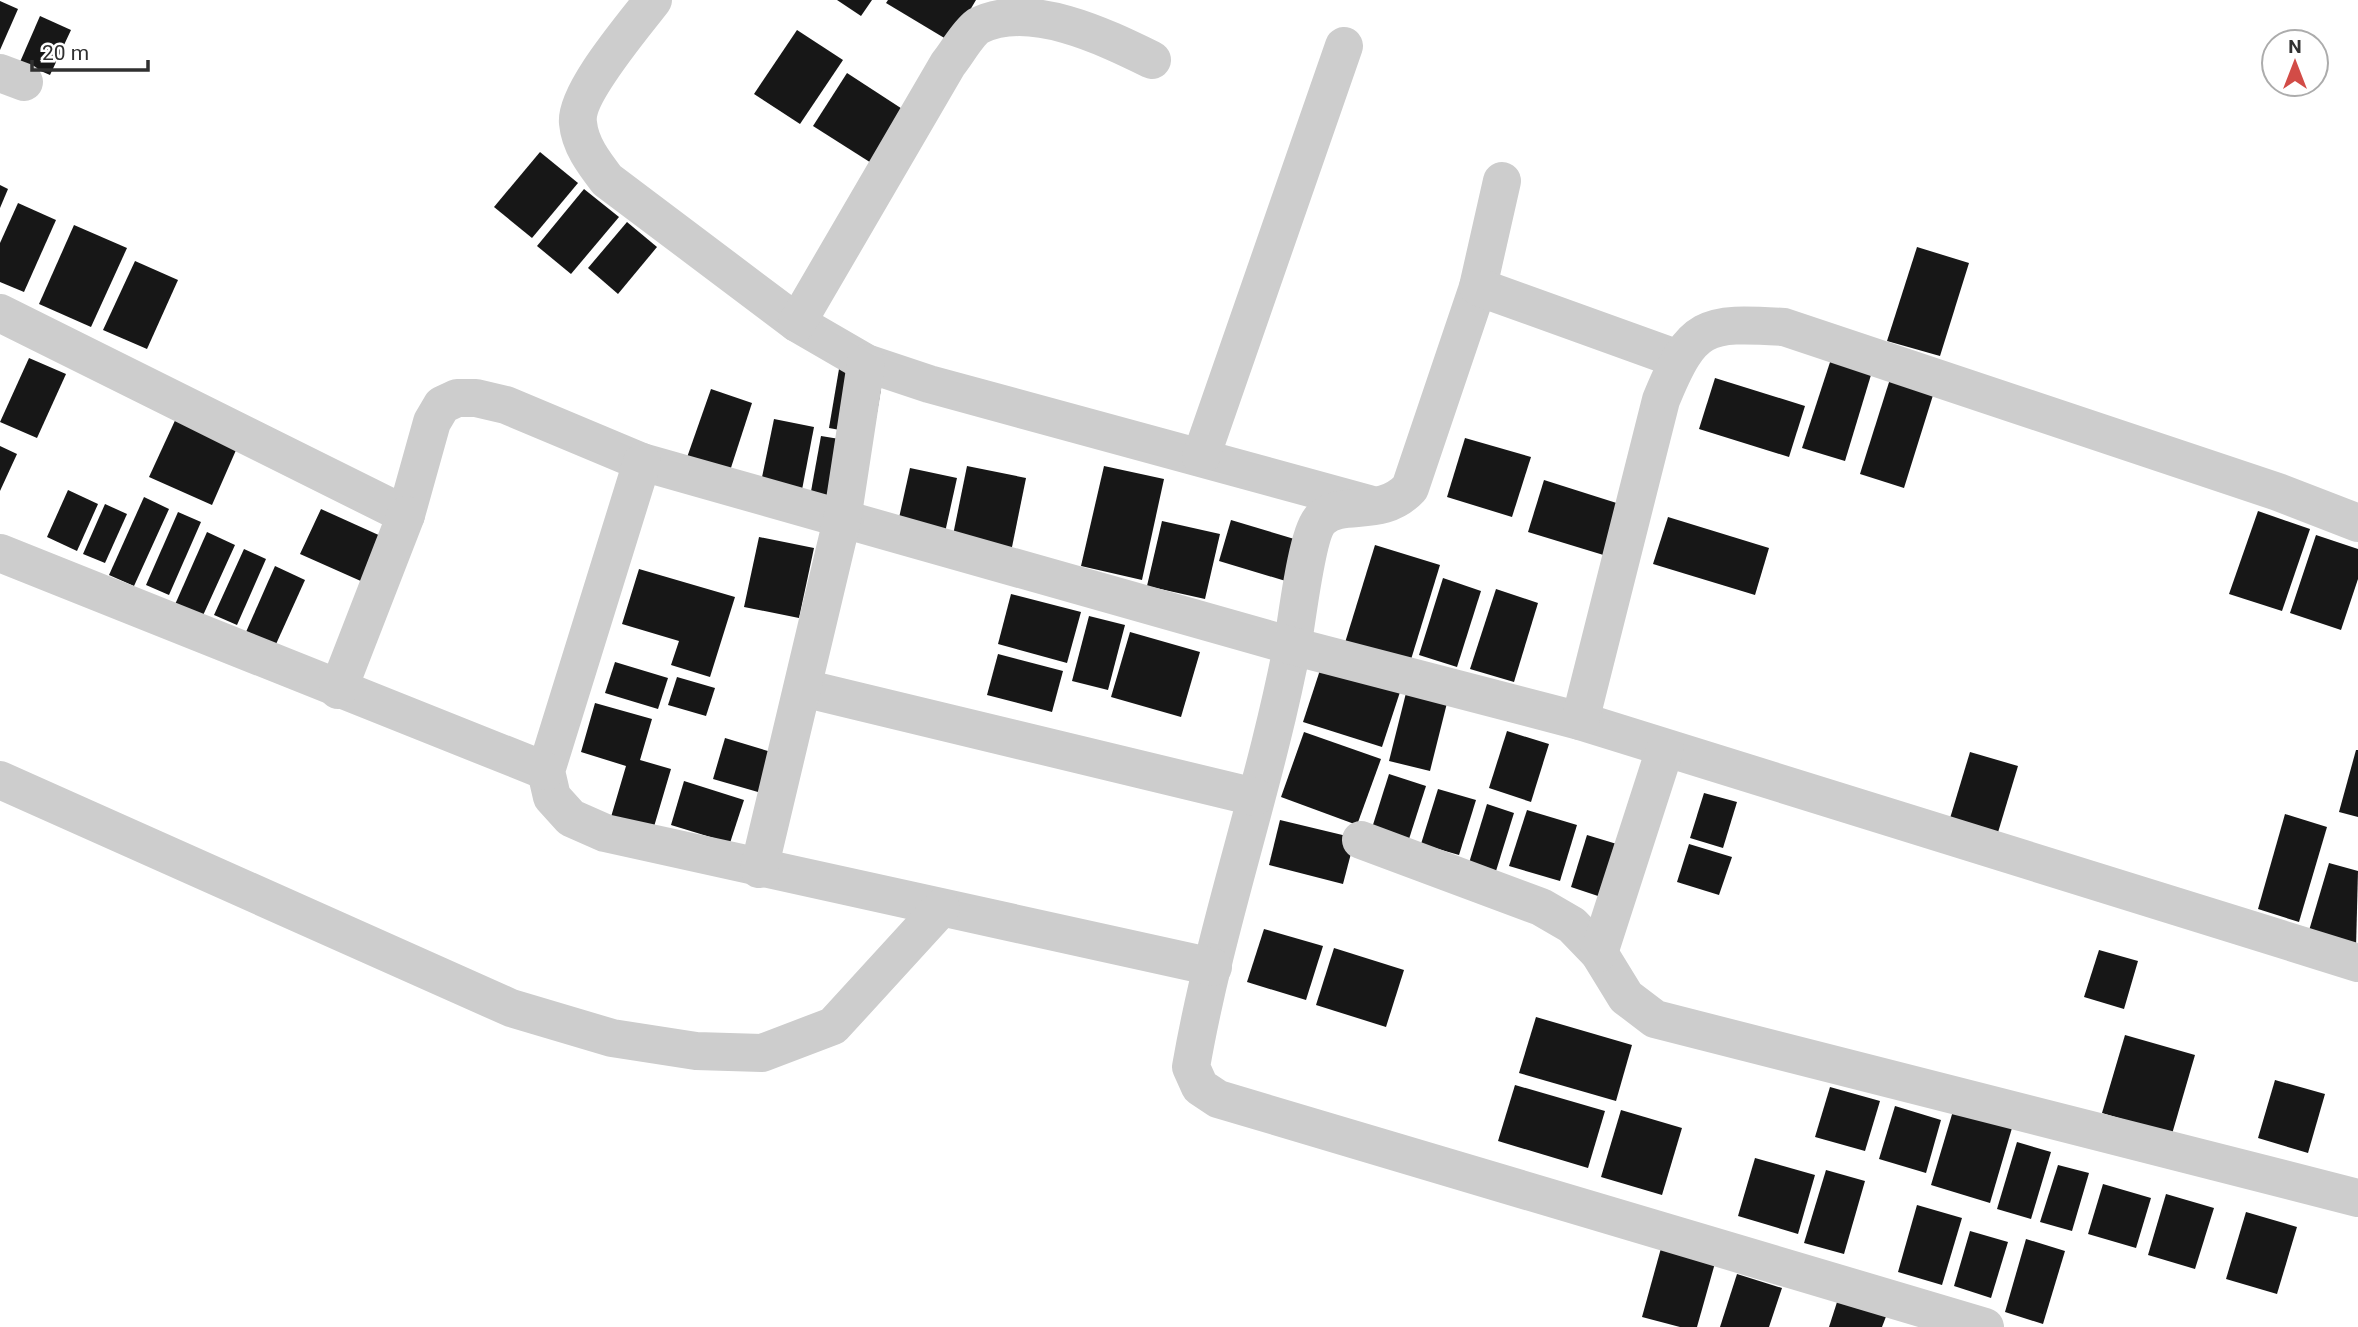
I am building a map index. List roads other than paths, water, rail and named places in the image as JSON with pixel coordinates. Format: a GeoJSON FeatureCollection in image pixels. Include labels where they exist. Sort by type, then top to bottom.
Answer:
{"type":"FeatureCollection","features":[{"type":"Feature","properties":{"kind":"street"},"geometry":{"type":"LineString","coordinates":[[653,0],[590,84],[577,121],[587,153],[607,180],[797,323],[866,363],[929,384],[1381,507]]}},
{"type":"Feature","properties":{"kind":"street"},"geometry":{"type":"LineString","coordinates":[[797,323],[948,64],[978,26],[1010,14],[1062,17],[1152,60]]}},
{"type":"Feature","properties":{"kind":"street"},"geometry":{"type":"LineString","coordinates":[[1201,457],[1344,46]]}},
{"type":"Feature","properties":{"kind":"street"},"geometry":{"type":"LineString","coordinates":[[1503,181],[1478,287],[1410,488],[1398,502],[1322,518],[1312,536],[1292,646],[1191,1067],[1200,1087],[1218,1099],[1985,1327]]}},
{"type":"Feature","properties":{"kind":"street"},"geometry":{"type":"LineString","coordinates":[[1478,287],[1678,359]]}},
{"type":"Feature","properties":{"kind":"street"},"geometry":{"type":"LineString","coordinates":[[0,313],[407,515]]}},
{"type":"Feature","properties":{"kind":"street"},"geometry":{"type":"LineString","coordinates":[[1580,721],[1661,400],[1678,359],[1703,331],[1740,324],[1784,327],[2278,492],[2358,523]]}},
{"type":"Feature","properties":{"kind":"street"},"geometry":{"type":"LineString","coordinates":[[759,869],[842,520],[866,363]]}},
{"type":"Feature","properties":{"kind":"street"},"geometry":{"type":"LineString","coordinates":[[338,690],[407,515],[432,422],[442,405],[457,398],[476,398],[506,405],[642,462],[1292,646],[1580,721],[2358,963]]}},
{"type":"Feature","properties":{"kind":"street"},"geometry":{"type":"LineString","coordinates":[[642,462],[546,771],[552,797],[570,818],[604,833],[759,869],[1213,967]]}},
{"type":"Feature","properties":{"kind":"street"},"geometry":{"type":"LineString","coordinates":[[0,553],[546,771]]}},
{"type":"Feature","properties":{"kind":"street"},"geometry":{"type":"LineString","coordinates":[[803,688],[1255,797]]}},
{"type":"Feature","properties":{"kind":"street"},"geometry":{"type":"LineString","coordinates":[[1599,953],[1665,749]]}},
{"type":"Feature","properties":{"kind":"street"},"geometry":{"type":"LineString","coordinates":[[0,780],[511,1008],[612,1038],[696,1051],[762,1053],[833,1026],[941,908]]}},
{"type":"Feature","properties":{"kind":"street"},"geometry":{"type":"LineString","coordinates":[[1361,840],[1541,907],[1572,925],[1599,953],[1626,997],[1655,1019],[2358,1198]]}}]}
